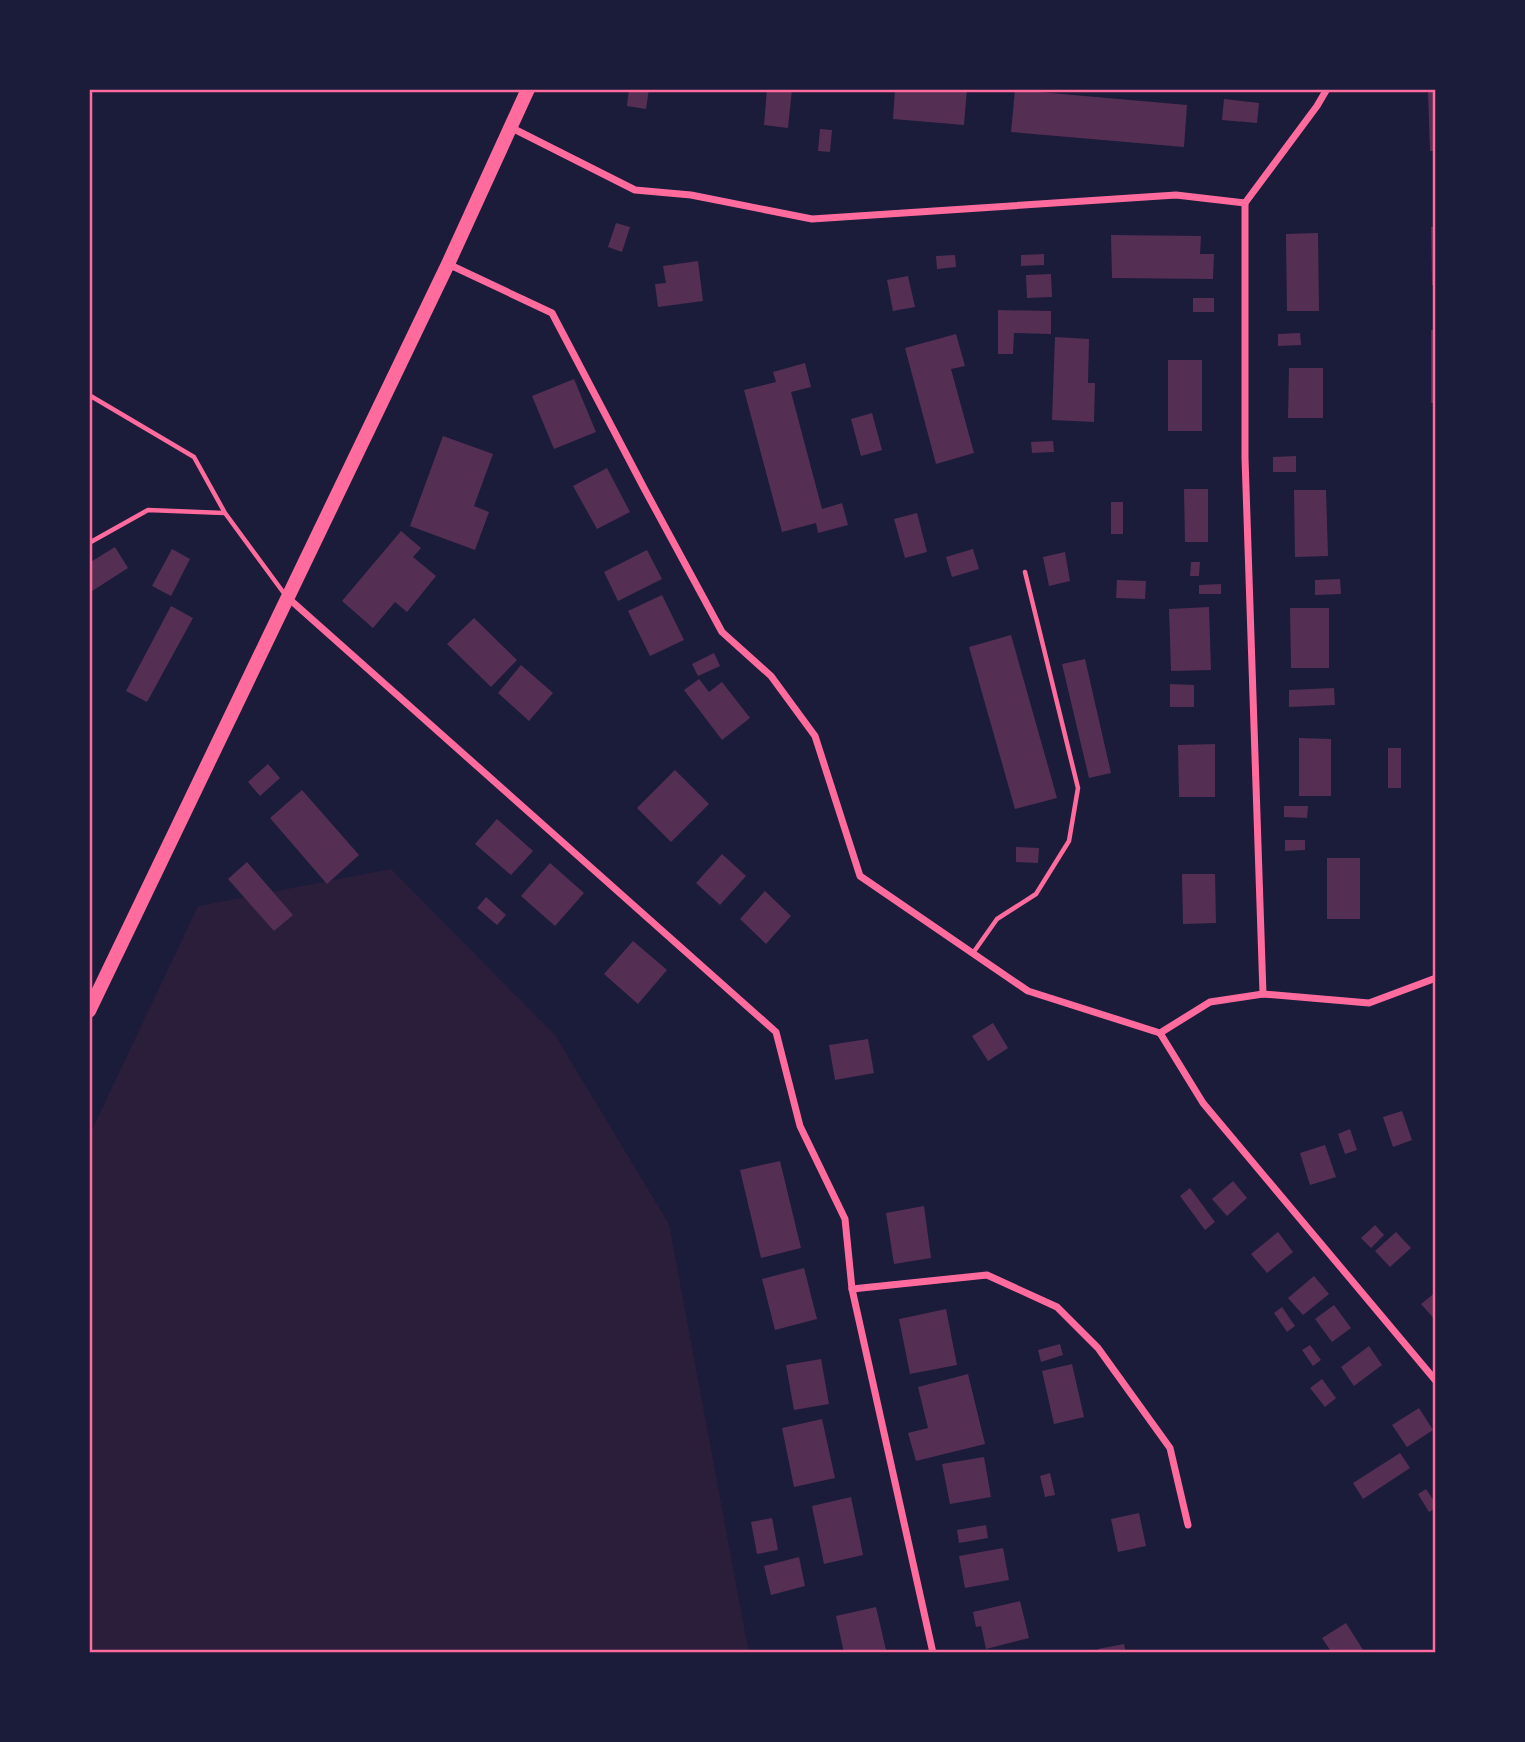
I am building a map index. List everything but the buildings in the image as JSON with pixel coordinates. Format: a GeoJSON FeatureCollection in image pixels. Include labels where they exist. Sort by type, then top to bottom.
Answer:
{"type":"FeatureCollection","features":[{"type":"Feature","properties":{"kind":"main road"},"geometry":{"type":"LineString","coordinates":[[89,1011],[448,264],[528,89]]}},
{"type":"Feature","properties":{"kind":"street"},"geometry":{"type":"LineString","coordinates":[[1263,994],[1245,458],[1245,203],[1327,89]]}},
{"type":"Feature","properties":{"kind":"street"},"geometry":{"type":"LineString","coordinates":[[510,127],[635,190],[691,195],[812,219],[1176,195],[1245,203]]}},
{"type":"Feature","properties":{"kind":"street"},"geometry":{"type":"LineString","coordinates":[[448,264],[552,313],[722,632],[771,676],[815,736],[860,876],[1028,991],[1160,1033],[1203,1103],[1436,1381]]}},
{"type":"Feature","properties":{"kind":"street"},"geometry":{"type":"LineString","coordinates":[[286,597],[776,1032],[800,1126],[845,1219],[852,1289],[933,1653]]}},
{"type":"Feature","properties":{"kind":"street"},"geometry":{"type":"LineString","coordinates":[[1160,1033],[1210,1002],[1263,994],[1369,1003],[1436,978]]}},
{"type":"Feature","properties":{"kind":"street"},"geometry":{"type":"LineString","coordinates":[[852,1289],[987,1275],[1056,1307],[1098,1348],[1170,1448],[1188,1525]]}},
{"type":"Feature","properties":{"kind":"lane"},"geometry":{"type":"LineString","coordinates":[[89,395],[194,457],[225,513],[286,597]]}},
{"type":"Feature","properties":{"kind":"lane"},"geometry":{"type":"LineString","coordinates":[[89,543],[148,510],[225,513]]}},
{"type":"Feature","properties":{"kind":"lane"},"geometry":{"type":"LineString","coordinates":[[973,953],[997,919],[1036,894],[1069,841],[1078,788],[1025,572]]}},
{"type":"Feature","properties":{"kind":"shaded area"},"geometry":{"type":"Polygon","coordinates":[[[391,869],[555,1035],[669,1224],[749,1653],[89,1653],[89,1136],[198,906],[391,869]]]}}]}
